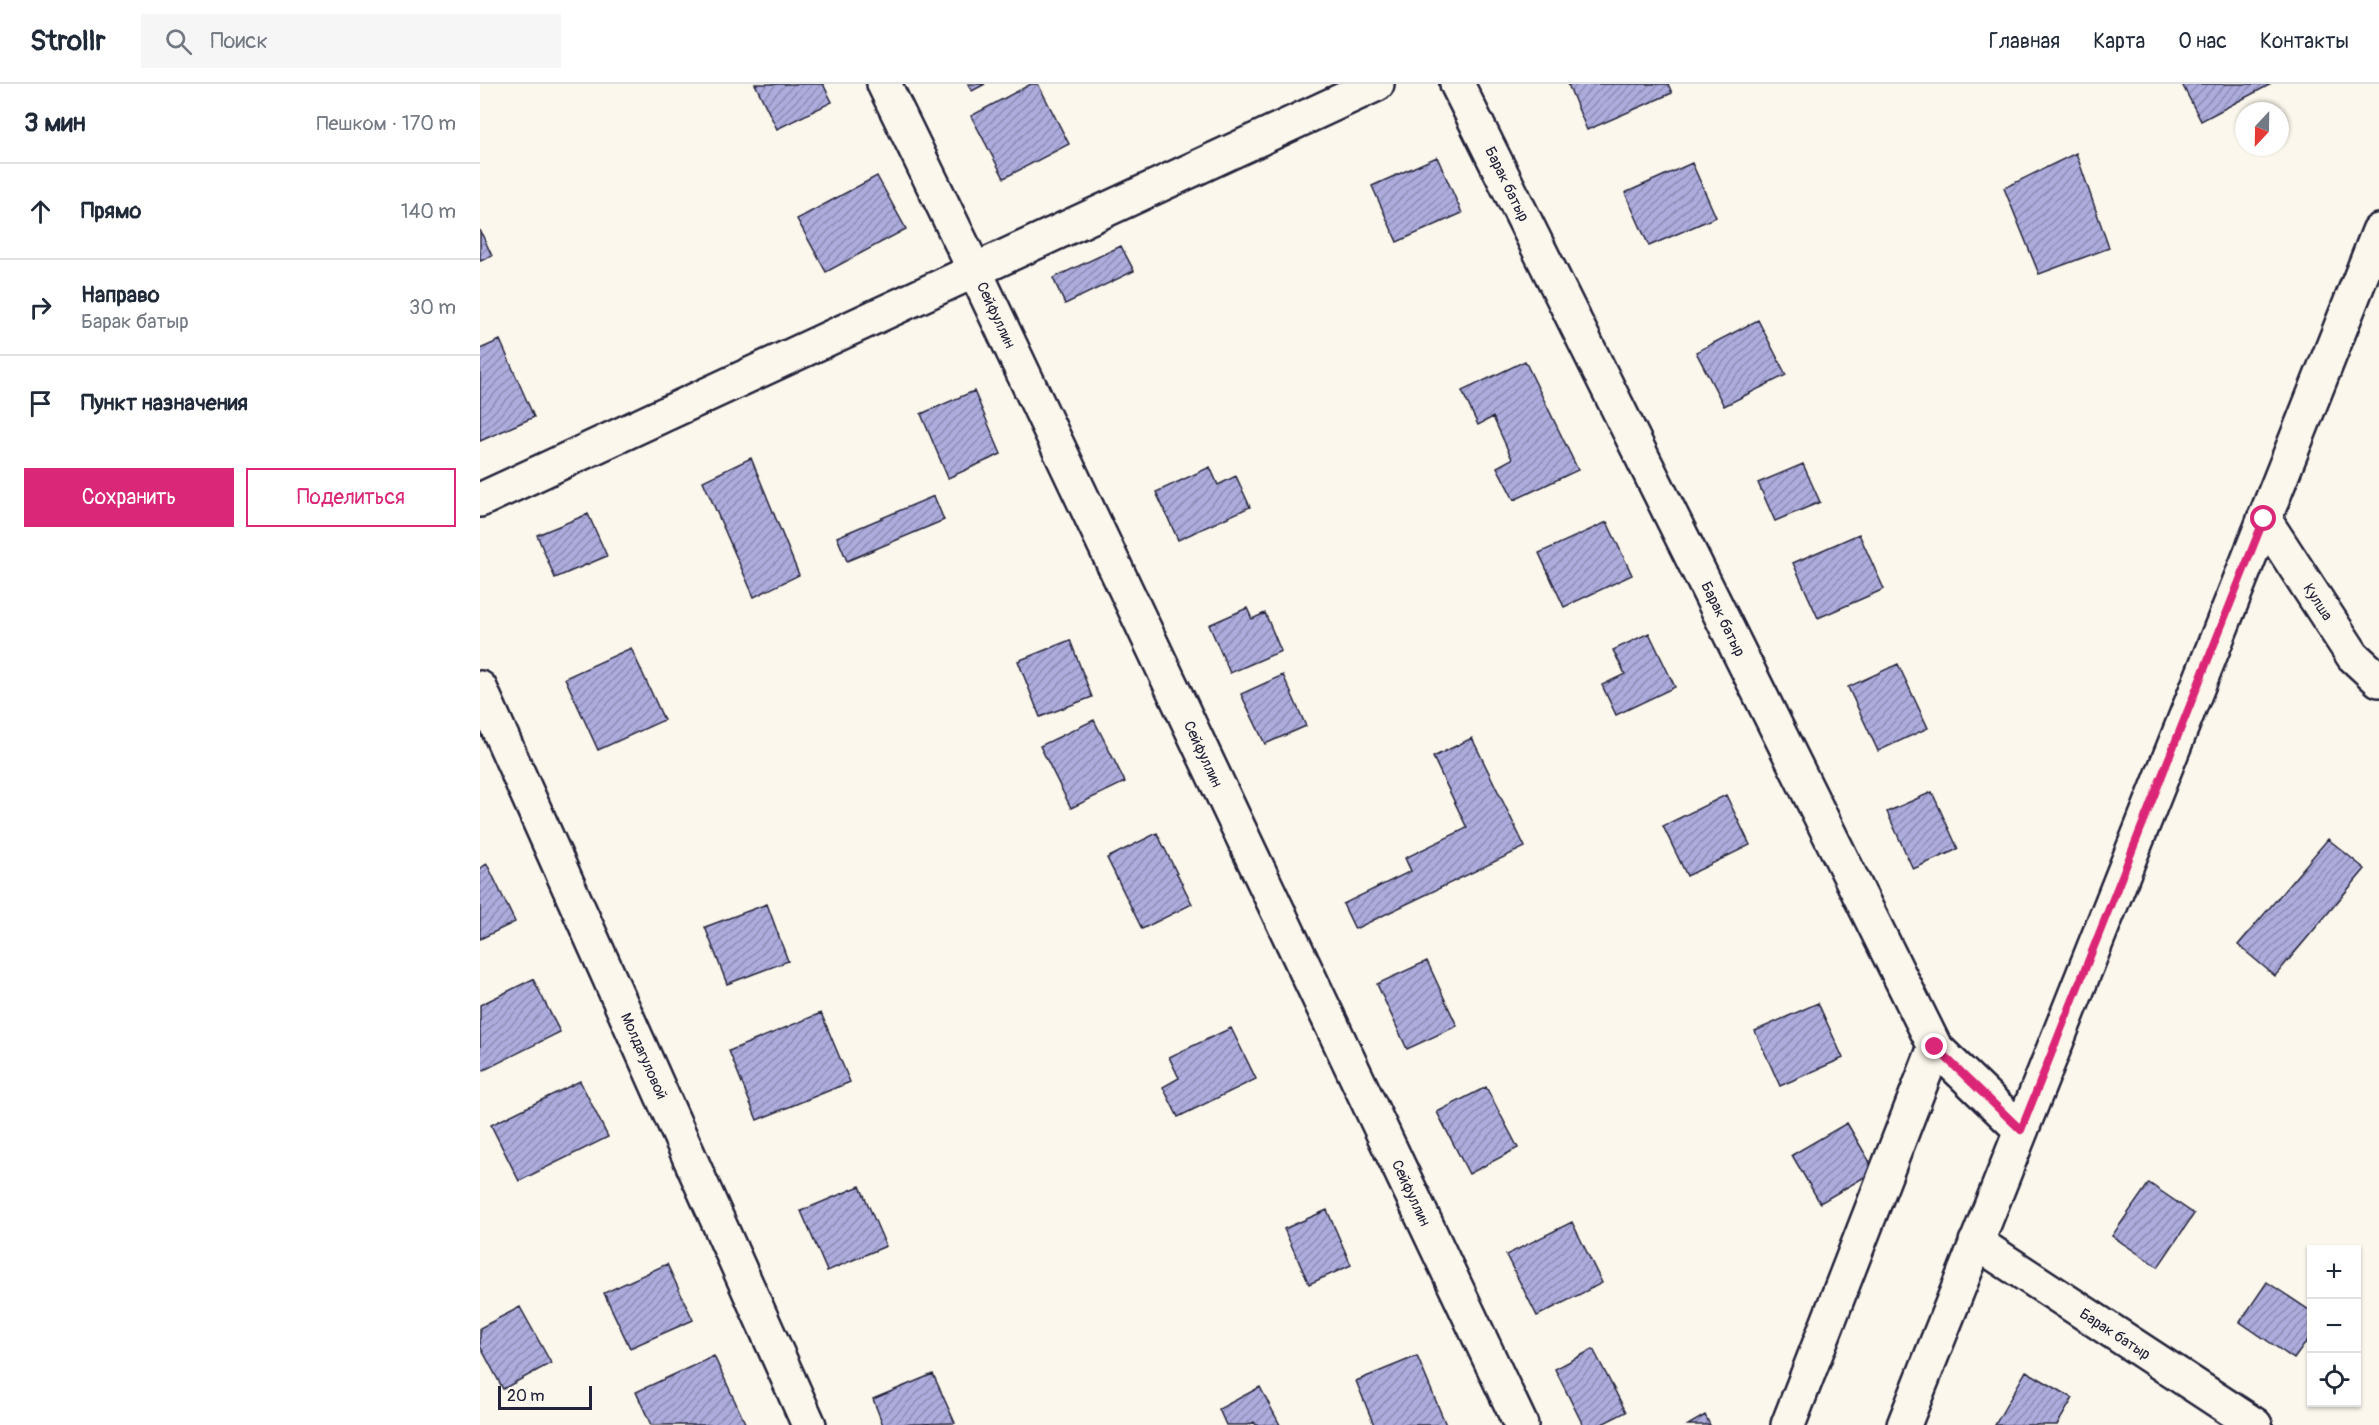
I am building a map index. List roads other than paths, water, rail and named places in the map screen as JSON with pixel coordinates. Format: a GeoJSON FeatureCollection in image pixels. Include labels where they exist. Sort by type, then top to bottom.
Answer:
{"type":"FeatureCollection","features":[{"type":"Feature","properties":{"kind":"street","name":"Сейфуллин"},"geometry":{"type":"LineString","coordinates":[[884,84],[975,271],[1521,1425]]}},
{"type":"Feature","properties":{"kind":"street"},"geometry":{"type":"LineString","coordinates":[[480,500],[1377,84]]}},
{"type":"Feature","properties":{"kind":"street","name":"Барак батыр"},"geometry":{"type":"LineString","coordinates":[[1457,84],[1935,1047],[2021,1130]]}},
{"type":"Feature","properties":{"kind":"street"},"geometry":{"type":"LineString","coordinates":[[1904,1425],[2379,231]]}},
{"type":"Feature","properties":{"kind":"street","name":"Кулша"},"geometry":{"type":"LineString","coordinates":[[2264,519],[2353,656],[2379,680]]}},
{"type":"Feature","properties":{"kind":"street","name":"Молдагуловой"},"geometry":{"type":"LineString","coordinates":[[480,688],[809,1425]]}},
{"type":"Feature","properties":{"kind":"street"},"geometry":{"type":"LineString","coordinates":[[1788,1425],[1935,1047]]}},
{"type":"Feature","properties":{"kind":"street","name":"Барак батыр"},"geometry":{"type":"LineString","coordinates":[[1976,1242],[2254,1425]]}}]}
